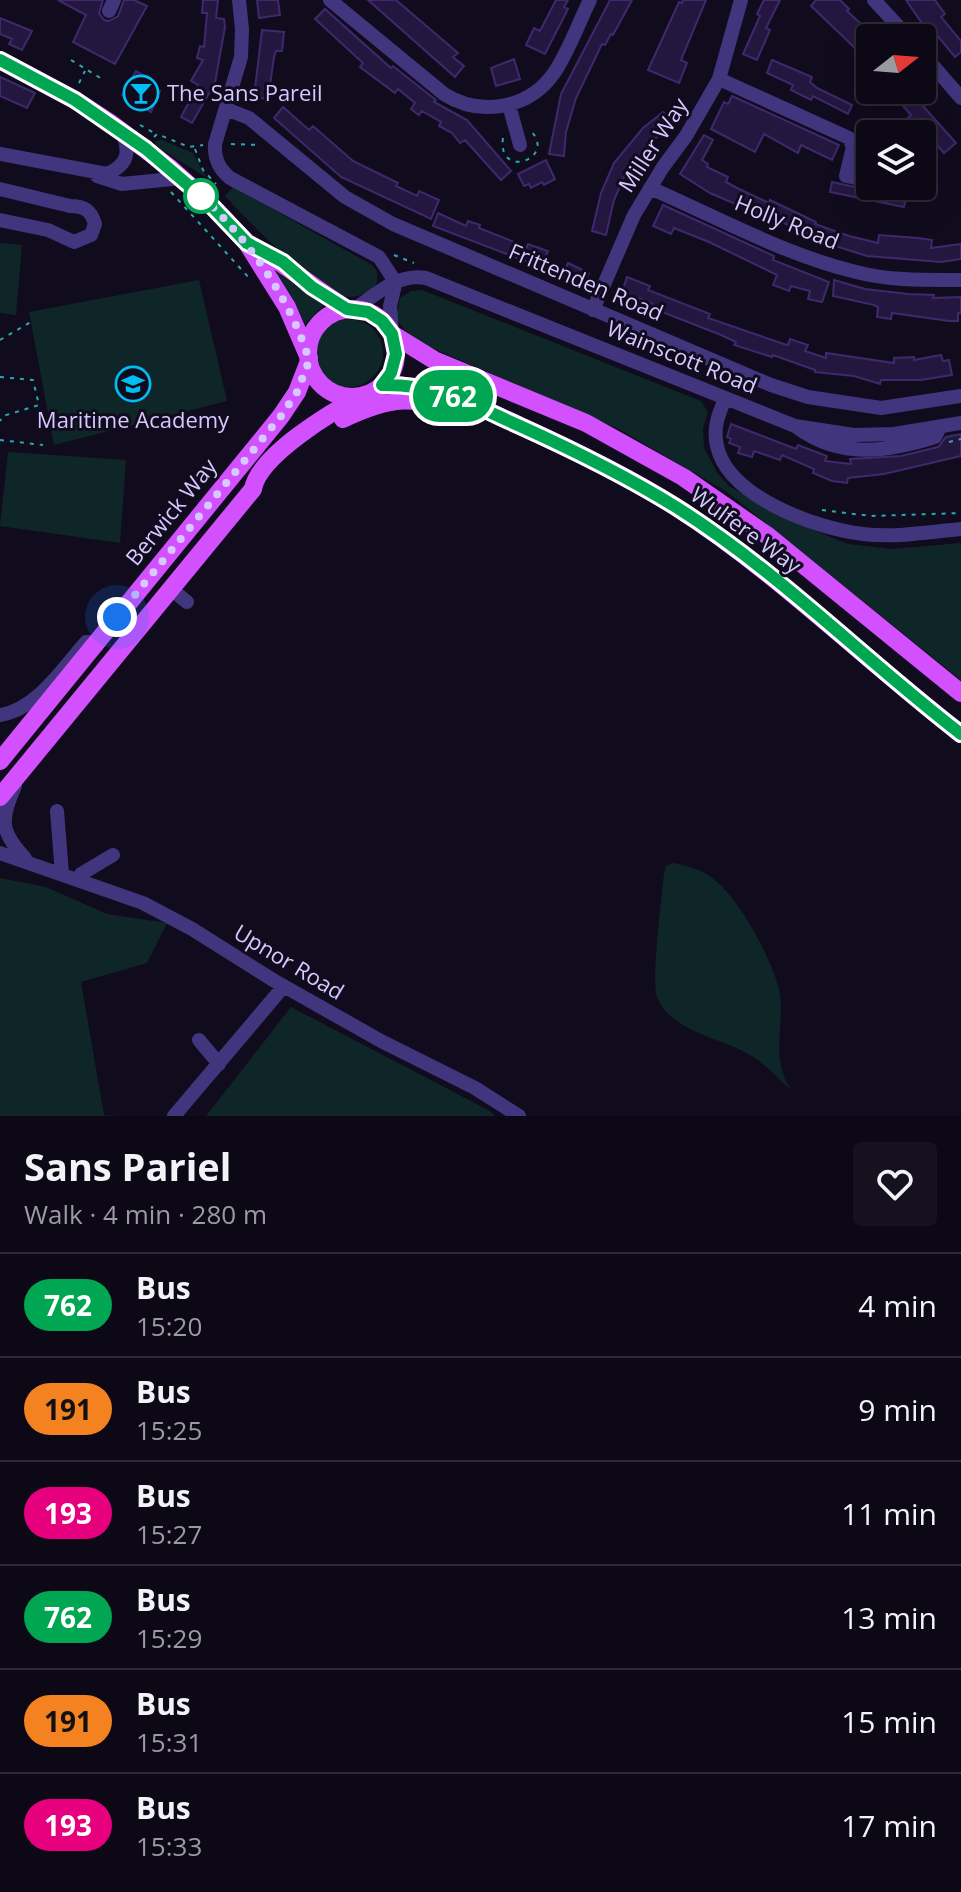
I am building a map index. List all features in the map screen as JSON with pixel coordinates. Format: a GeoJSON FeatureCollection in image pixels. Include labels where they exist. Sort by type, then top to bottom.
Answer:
{"type":"FeatureCollection","features":[{"type":"Feature","properties":{"kind":"main road"},"geometry":{"type":"LineString","coordinates":[[0,60],[75,100],[182,178],[247,243],[287,307],[317,380],[329,390],[348,397],[363,396]]}},
{"type":"Feature","properties":{"kind":"main road"},"geometry":{"type":"LineString","coordinates":[[0,797],[253,489],[265,468],[308,428],[382,385],[391,373],[396,359],[392,334],[379,318],[351,309],[312,287],[283,262],[247,243]]}},
{"type":"Feature","properties":{"kind":"main road"},"geometry":{"type":"LineString","coordinates":[[309,359],[310,341],[317,327],[332,314],[351,309]]}},
{"type":"Feature","properties":{"kind":"main road","name":"Wulfere Way"},"geometry":{"type":"LineString","coordinates":[[392,334],[434,360],[586,423],[683,477],[768,536],[961,693]]}},
{"type":"Feature","properties":{"kind":"main road","name":"Berwick Way"},"geometry":{"type":"LineString","coordinates":[[0,761],[281,416],[297,392],[309,359]]}},
{"type":"Feature","properties":{"kind":"main road","name":"Wulfere Way"},"geometry":{"type":"LineString","coordinates":[[382,385],[418,385],[436,389],[566,447],[677,508],[789,591],[961,734]]}},
{"type":"Feature","properties":{"kind":"main road"},"geometry":{"type":"LineString","coordinates":[[253,489],[259,487],[291,454],[314,436],[358,412],[398,400],[418,399],[438,404],[566,447]]}},
{"type":"Feature","properties":{"kind":"street"},"geometry":{"type":"LineString","coordinates":[[239,0],[241,57],[215,143],[216,160],[227,176],[379,257],[396,284],[390,306],[392,334]]}},
{"type":"Feature","properties":{"kind":"street"},"geometry":{"type":"LineString","coordinates":[[330,0],[450,98],[475,107],[509,105],[530,96],[547,82],[560,63],[583,3]]}},
{"type":"Feature","properties":{"kind":"street","name":"Miller Way"},"geometry":{"type":"LineString","coordinates":[[593,310],[634,215],[719,79],[741,0]]}},
{"type":"Feature","properties":{"kind":"street"},"geometry":{"type":"LineString","coordinates":[[874,0],[896,24]]}},
{"type":"Feature","properties":{"kind":"street"},"geometry":{"type":"LineString","coordinates":[[936,69],[961,98]]}},
{"type":"Feature","properties":{"kind":"street"},"geometry":{"type":"LineString","coordinates":[[719,79],[849,138],[853,147],[846,176],[856,178]]}},
{"type":"Feature","properties":{"kind":"street"},"geometry":{"type":"LineString","coordinates":[[509,105],[520,145]]}},
{"type":"Feature","properties":{"kind":"street","name":"Frittenden Road"},"geometry":{"type":"LineString","coordinates":[[226,109],[249,118],[345,197],[393,224],[771,385],[808,397],[881,408],[961,396]]}},
{"type":"Feature","properties":{"kind":"street"},"geometry":{"type":"LineString","coordinates":[[0,154],[107,174],[117,169],[126,158],[128,146],[121,131]]}},
{"type":"Feature","properties":{"kind":"street"},"geometry":{"type":"LineString","coordinates":[[82,170],[122,184],[182,178]]}},
{"type":"Feature","properties":{"kind":"street","name":"Holly Road"},"geometry":{"type":"LineString","coordinates":[[650,188],[794,253],[858,273],[910,280],[961,280]]}},
{"type":"Feature","properties":{"kind":"street"},"geometry":{"type":"LineString","coordinates":[[0,189],[81,206],[88,210],[95,224],[91,235],[74,242],[48,230],[0,220]]}},
{"type":"Feature","properties":{"kind":"street","name":"Wainscott Road"},"geometry":{"type":"LineString","coordinates":[[351,309],[385,286],[411,277],[435,281],[795,426],[854,435],[894,434],[961,423]]}},
{"type":"Feature","properties":{"kind":"street"},"geometry":{"type":"LineString","coordinates":[[725,399],[716,429],[717,450],[723,462],[751,492],[783,510],[819,524],[862,534],[961,529]]}},
{"type":"Feature","properties":{"kind":"street"},"geometry":{"type":"LineString","coordinates":[[171,589],[187,602]]}},
{"type":"Feature","properties":{"kind":"street"},"geometry":{"type":"LineString","coordinates":[[0,715],[18,709],[42,691],[86,642],[95,641]]}},
{"type":"Feature","properties":{"kind":"street"},"geometry":{"type":"LineString","coordinates":[[24,767],[5,807],[3,821],[8,843],[29,861]]}},
{"type":"Feature","properties":{"kind":"street"},"geometry":{"type":"LineString","coordinates":[[57,811],[62,874]]}},
{"type":"Feature","properties":{"kind":"street","name":"Upnor Road"},"geometry":{"type":"LineString","coordinates":[[0,853],[143,903],[381,1041],[443,1069],[519,1116]]}},
{"type":"Feature","properties":{"kind":"street"},"geometry":{"type":"LineString","coordinates":[[80,879],[86,870],[113,855]]}},
{"type":"Feature","properties":{"kind":"street"},"geometry":{"type":"LineString","coordinates":[[174,1116],[284,986]]}},
{"type":"Feature","properties":{"kind":"street"},"geometry":{"type":"LineString","coordinates":[[199,1040],[219,1064]]}},
{"type":"Feature","properties":{"kind":"path"},"geometry":{"type":"LineString","coordinates":[[71,60],[102,79]]}},
{"type":"Feature","properties":{"kind":"path"},"geometry":{"type":"LineString","coordinates":[[74,90],[86,70]]}},
{"type":"Feature","properties":{"kind":"path"},"geometry":{"type":"LineString","coordinates":[[504,135],[502,145],[505,154],[512,161],[524,162],[533,156],[537,143],[535,135],[526,128]]}},
{"type":"Feature","properties":{"kind":"path"},"geometry":{"type":"LineString","coordinates":[[149,130],[191,148],[215,143],[269,146],[279,143]]}},
{"type":"Feature","properties":{"kind":"path"},"geometry":{"type":"LineString","coordinates":[[151,142],[157,134]]}},
{"type":"Feature","properties":{"kind":"path"},"geometry":{"type":"LineString","coordinates":[[162,180],[255,285]]}},
{"type":"Feature","properties":{"kind":"path"},"geometry":{"type":"LineString","coordinates":[[390,252],[417,264]]}},
{"type":"Feature","properties":{"kind":"path"},"geometry":{"type":"LineString","coordinates":[[1,341],[31,322]]}},
{"type":"Feature","properties":{"kind":"path"},"geometry":{"type":"LineString","coordinates":[[0,377],[33,380],[39,405],[3,416],[0,421]]}},
{"type":"Feature","properties":{"kind":"path"},"geometry":{"type":"LineString","coordinates":[[0,440],[43,445]]}},
{"type":"Feature","properties":{"kind":"path"},"geometry":{"type":"LineString","coordinates":[[815,508],[871,516],[961,513]]}},
{"type":"Feature","properties":{"kind":"green space"},"geometry":{"type":"Polygon","coordinates":[[[162,140],[193,153],[206,177],[155,146],[156,141],[162,140]]]}},
{"type":"Feature","properties":{"kind":"green space"},"geometry":{"type":"Polygon","coordinates":[[[233,187],[372,265],[377,271],[377,283],[369,291],[354,297],[328,290],[256,228],[225,196],[233,187]]]}},
{"type":"Feature","properties":{"kind":"green space"},"geometry":{"type":"Polygon","coordinates":[[[0,243],[22,245],[16,315],[0,313],[0,243]]]}},
{"type":"Feature","properties":{"kind":"green space"},"geometry":{"type":"Polygon","coordinates":[[[271,266],[325,304],[305,324],[292,297],[271,266]]]}},
{"type":"Feature","properties":{"kind":"green space"},"geometry":{"type":"Polygon","coordinates":[[[199,280],[227,401],[54,445],[29,312],[199,280]]]}},
{"type":"Feature","properties":{"kind":"green space"},"geometry":{"type":"Polygon","coordinates":[[[422,290],[701,401],[708,412],[703,428],[704,448],[718,474],[729,486],[801,525],[848,544],[891,549],[961,543],[961,680],[727,492],[619,429],[421,343],[403,328],[396,317],[400,298],[411,291],[422,290]]]}},
{"type":"Feature","properties":{"kind":"green space"},"geometry":{"type":"Polygon","coordinates":[[[349,319],[373,329],[383,353],[373,377],[349,387],[325,377],[315,353],[325,329],[349,319]]]}},
{"type":"Feature","properties":{"kind":"green space"},"geometry":{"type":"Polygon","coordinates":[[[8,452],[126,460],[120,543],[0,526],[8,452]]]}},
{"type":"Feature","properties":{"kind":"green space"},"geometry":{"type":"Polygon","coordinates":[[[673,863],[700,871],[719,883],[753,929],[777,981],[781,1008],[781,1068],[792,1091],[755,1058],[675,1019],[657,997],[656,956],[664,873],[666,866],[673,863]]]}},
{"type":"Feature","properties":{"kind":"green space"},"geometry":{"type":"Polygon","coordinates":[[[0,878],[46,887],[107,914],[167,923],[147,963],[81,982],[104,1115],[117,1116],[0,1116],[0,878]]]}},
{"type":"Feature","properties":{"kind":"green space"},"geometry":{"type":"Polygon","coordinates":[[[291,1007],[490,1111],[495,1116],[206,1116],[291,1007]]]}},
{"type":"Feature","properties":{"kind":"building"},"geometry":{"type":"Polygon","coordinates":[[[58,0],[103,0],[99,13],[109,21],[118,16],[124,0],[134,0],[147,6],[115,64],[73,42],[86,15],[58,0]]]}},
{"type":"Feature","properties":{"kind":"building"},"geometry":{"type":"Polygon","coordinates":[[[203,0],[218,0],[216,18],[224,19],[225,27],[215,83],[192,123],[181,117],[198,85],[191,81],[203,60],[197,58],[200,46],[204,47],[207,13],[202,13],[203,0]]]}},
{"type":"Feature","properties":{"kind":"building"},"geometry":{"type":"Polygon","coordinates":[[[257,0],[278,0],[280,15],[259,18],[257,0]]]}},
{"type":"Feature","properties":{"kind":"building"},"geometry":{"type":"Polygon","coordinates":[[[368,0],[396,0],[458,53],[453,57],[464,66],[455,77],[368,0]]]}},
{"type":"Feature","properties":{"kind":"building"},"geometry":{"type":"Polygon","coordinates":[[[556,0],[568,0],[564,7],[568,9],[545,54],[526,45],[534,28],[540,31],[556,0]]]}},
{"type":"Feature","properties":{"kind":"building"},"geometry":{"type":"Polygon","coordinates":[[[610,0],[632,0],[613,35],[605,45],[602,44],[576,98],[566,132],[564,156],[549,154],[561,94],[610,0]]]}},
{"type":"Feature","properties":{"kind":"building"},"geometry":{"type":"Polygon","coordinates":[[[706,0],[681,60],[687,63],[679,83],[648,70],[679,2],[706,0]]]}},
{"type":"Feature","properties":{"kind":"building"},"geometry":{"type":"Polygon","coordinates":[[[764,0],[780,0],[766,28],[770,30],[757,60],[743,54],[764,0]]]}},
{"type":"Feature","properties":{"kind":"building"},"geometry":{"type":"Polygon","coordinates":[[[816,0],[840,0],[861,24],[856,24],[856,47],[855,48],[811,6],[816,0]]]}},
{"type":"Feature","properties":{"kind":"building"},"geometry":{"type":"Polygon","coordinates":[[[906,0],[935,0],[945,14],[941,17],[961,41],[961,52],[955,57],[936,34],[936,24],[922,24],[906,0]]]}},
{"type":"Feature","properties":{"kind":"building"},"geometry":{"type":"Polygon","coordinates":[[[325,9],[391,68],[393,66],[436,100],[434,102],[467,120],[511,171],[501,180],[465,140],[460,143],[452,133],[439,126],[441,122],[422,111],[419,115],[411,109],[415,103],[398,89],[395,93],[360,67],[363,63],[315,19],[325,9]]]}},
{"type":"Feature","properties":{"kind":"building"},"geometry":{"type":"Polygon","coordinates":[[[0,18],[32,31],[22,50],[9,44],[12,39],[0,34],[0,18]]]}},
{"type":"Feature","properties":{"kind":"building"},"geometry":{"type":"Polygon","coordinates":[[[262,30],[284,32],[282,51],[276,51],[274,57],[268,99],[254,97],[262,30]]]}},
{"type":"Feature","properties":{"kind":"building"},"geometry":{"type":"Polygon","coordinates":[[[514,59],[520,79],[496,86],[491,68],[514,59]]]}},
{"type":"Feature","properties":{"kind":"building"},"geometry":{"type":"Polygon","coordinates":[[[772,60],[812,77],[810,82],[817,88],[852,105],[848,114],[813,96],[811,100],[791,90],[793,85],[767,73],[772,60]]]}},
{"type":"Feature","properties":{"kind":"building","name":"The Sans Pareil"},"geometry":{"type":"Polygon","coordinates":[[[136,71],[148,78],[145,83],[160,91],[151,112],[122,95],[136,71]]]}},
{"type":"Feature","properties":{"kind":"building"},"geometry":{"type":"Polygon","coordinates":[[[0,77],[35,93],[27,108],[0,96],[0,77]]]}},
{"type":"Feature","properties":{"kind":"building"},"geometry":{"type":"Polygon","coordinates":[[[732,96],[839,145],[832,160],[801,145],[798,153],[764,134],[755,152],[711,129],[724,102],[728,104],[732,96]]]}},
{"type":"Feature","properties":{"kind":"building"},"geometry":{"type":"Polygon","coordinates":[[[901,104],[921,104],[935,120],[906,120],[911,115],[901,104]]]}},
{"type":"Feature","properties":{"kind":"building"},"geometry":{"type":"Polygon","coordinates":[[[283,107],[309,130],[313,126],[353,161],[417,196],[419,191],[439,200],[431,219],[341,177],[274,118],[283,107]]]}},
{"type":"Feature","properties":{"kind":"building"},"geometry":{"type":"Polygon","coordinates":[[[663,112],[673,123],[650,143],[626,173],[614,200],[606,235],[592,231],[601,193],[614,163],[643,128],[663,112]]]}},
{"type":"Feature","properties":{"kind":"building"},"geometry":{"type":"Polygon","coordinates":[[[936,121],[956,143],[944,153],[936,144],[936,121]]]}},
{"type":"Feature","properties":{"kind":"building"},"geometry":{"type":"Polygon","coordinates":[[[704,135],[713,140],[702,160],[708,164],[707,167],[728,177],[726,182],[737,188],[849,236],[878,243],[879,235],[932,240],[931,248],[961,244],[961,259],[941,262],[867,256],[816,240],[757,211],[710,193],[680,174],[704,135]]]}},
{"type":"Feature","properties":{"kind":"building"},"geometry":{"type":"Polygon","coordinates":[[[546,160],[555,179],[531,188],[529,184],[524,186],[518,174],[546,160]]]}},
{"type":"Feature","properties":{"kind":"building"},"geometry":{"type":"Polygon","coordinates":[[[832,182],[856,187],[856,197],[830,192],[832,182]]]}},
{"type":"Feature","properties":{"kind":"building"},"geometry":{"type":"Polygon","coordinates":[[[869,200],[906,200],[904,207],[869,200]]]}},
{"type":"Feature","properties":{"kind":"building"},"geometry":{"type":"Polygon","coordinates":[[[663,205],[774,256],[773,260],[829,282],[822,302],[808,299],[810,291],[791,286],[789,291],[773,285],[777,275],[709,242],[674,228],[671,234],[653,226],[663,205]]]}},
{"type":"Feature","properties":{"kind":"building"},"geometry":{"type":"Polygon","coordinates":[[[438,213],[466,226],[468,221],[527,247],[528,244],[548,251],[541,267],[433,226],[438,213]]]}},
{"type":"Feature","properties":{"kind":"building"},"geometry":{"type":"Polygon","coordinates":[[[568,263],[589,273],[583,287],[562,277],[568,263]]]}},
{"type":"Feature","properties":{"kind":"building"},"geometry":{"type":"Polygon","coordinates":[[[627,277],[650,286],[648,290],[710,314],[708,318],[784,344],[788,345],[790,339],[808,345],[805,351],[826,358],[826,353],[894,363],[894,358],[914,357],[914,360],[941,355],[943,361],[949,360],[952,375],[921,380],[881,380],[880,384],[854,376],[815,372],[773,355],[734,345],[736,342],[721,335],[652,308],[654,305],[649,302],[622,292],[627,277]]]}},
{"type":"Feature","properties":{"kind":"building"},"geometry":{"type":"Polygon","coordinates":[[[834,280],[865,289],[934,295],[933,298],[961,297],[961,313],[958,313],[958,321],[892,313],[891,319],[877,317],[878,307],[874,305],[833,296],[834,280]]]}},
{"type":"Feature","properties":{"kind":"building"},"geometry":{"type":"Polygon","coordinates":[[[731,424],[796,449],[798,445],[827,456],[825,461],[851,464],[850,459],[901,456],[938,447],[946,437],[961,434],[961,456],[884,474],[848,478],[847,483],[832,481],[782,455],[780,460],[754,451],[752,457],[738,453],[740,447],[729,443],[731,439],[727,437],[731,424]]]}},
{"type":"Feature","properties":{"kind":"bus line","name":"762"},"geometry":{"type":"LineString","coordinates":[[0,60],[109,122],[185,181],[247,243],[283,262],[323,295],[347,309],[368,312],[382,321],[392,334],[396,354],[391,373],[382,385],[418,385],[436,389],[566,447],[677,508],[789,591],[961,734]]}},
{"type":"Feature","properties":{"kind":"place","name":"The Sans Pareil"},"geometry":{"type":"Point","coordinates":[141,93]}},
{"type":"Feature","properties":{"kind":"place","name":"Maritime Academy"},"geometry":{"type":"Point","coordinates":[133,384]}},
{"type":"Feature","properties":{"kind":"route"},"geometry":{"type":"LineString","coordinates":[[117,617],[281,416],[297,392],[309,361],[287,307],[247,243],[201,196]]}}]}
